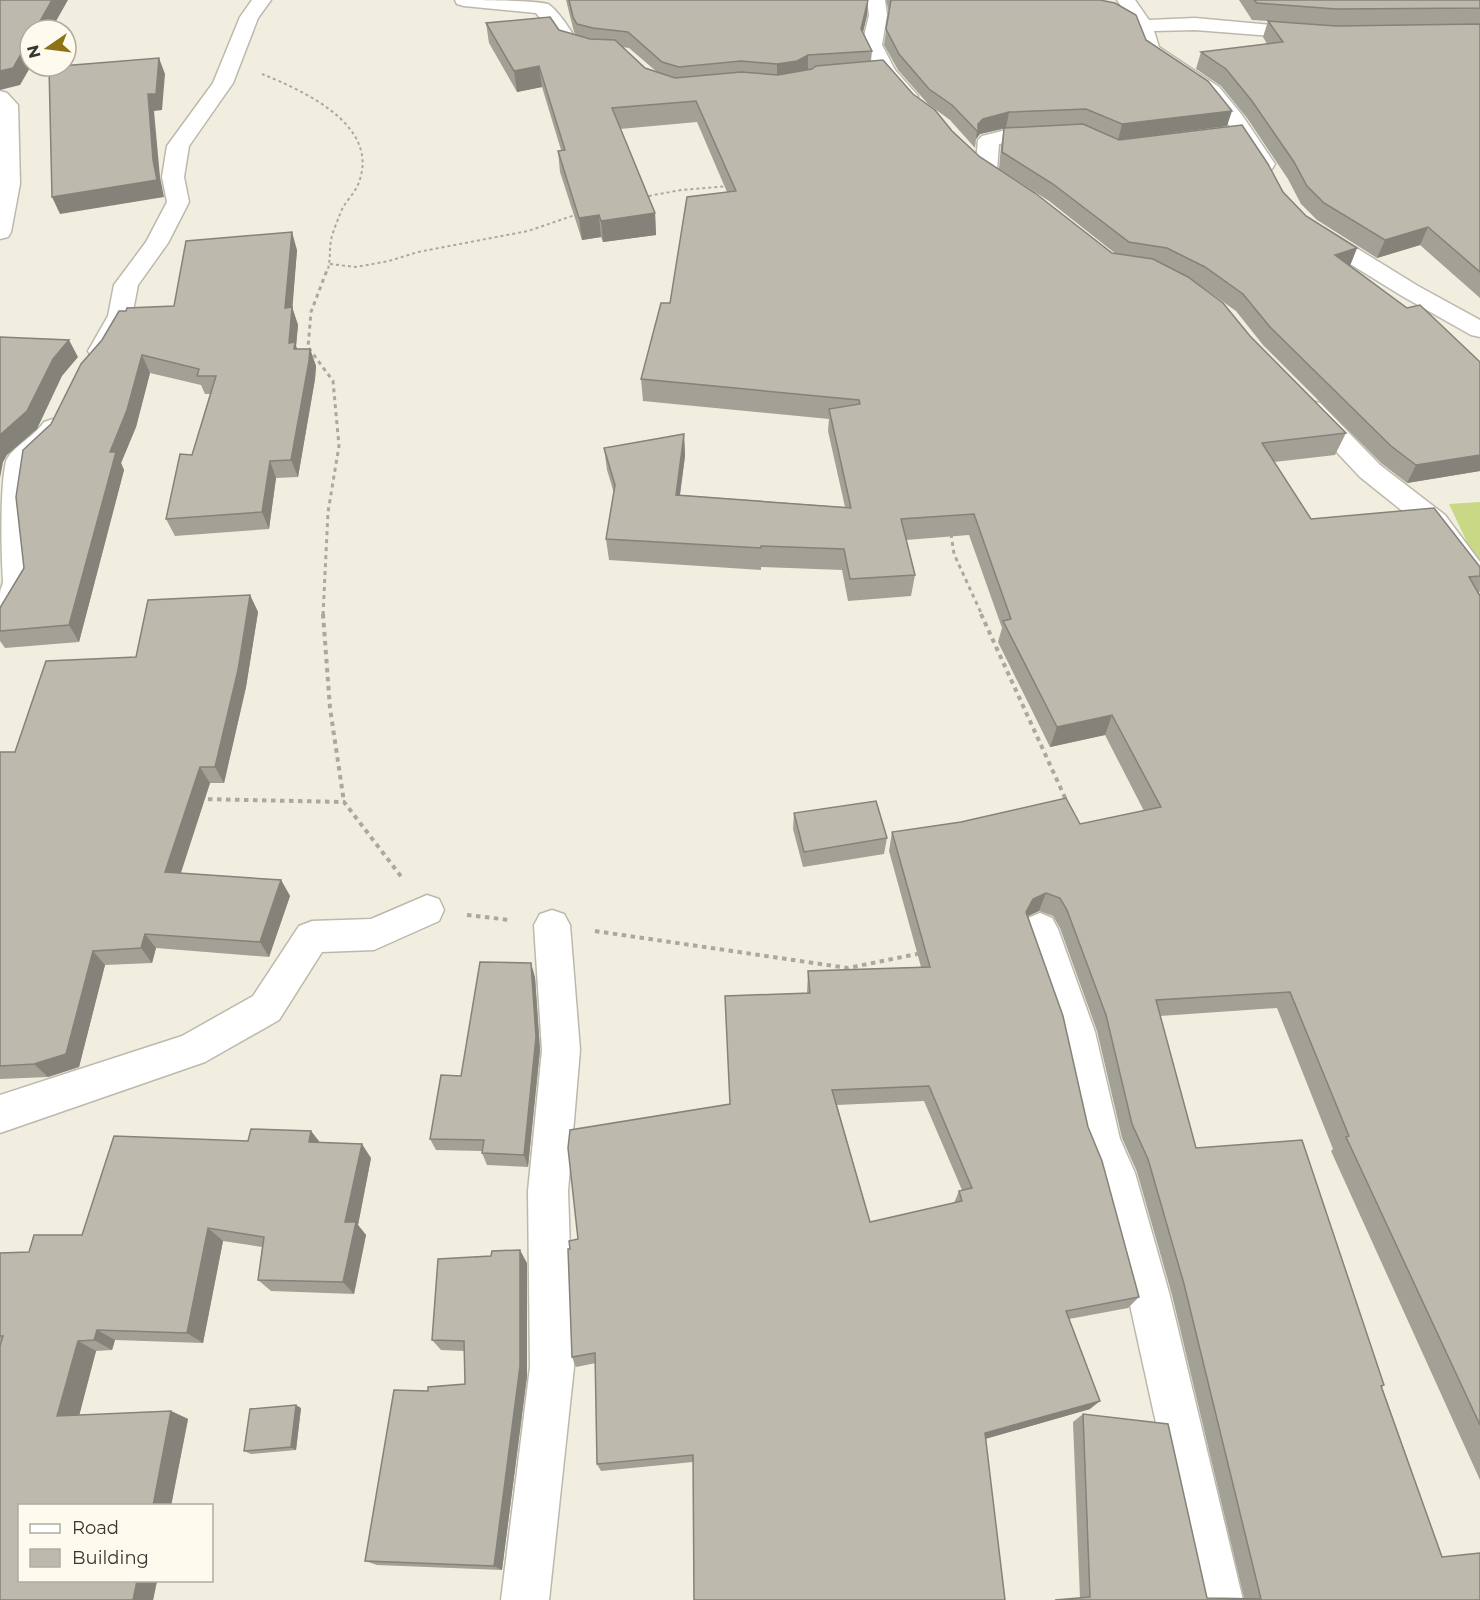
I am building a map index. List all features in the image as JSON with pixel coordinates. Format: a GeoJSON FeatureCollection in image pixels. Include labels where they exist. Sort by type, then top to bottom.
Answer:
{"type":"FeatureCollection","features":[{"type":"Feature","properties":{"kind":"street"},"geometry":{"type":"LineString","coordinates":[[84,369],[98,353],[120,316],[126,285],[157,243],[178,202],[173,177],[178,146],[223,83],[249,17],[262,0]]}},
{"type":"Feature","properties":{"kind":"street"},"geometry":{"type":"LineString","coordinates":[[464,0],[542,8],[563,33],[569,45],[593,52],[612,53]]}},
{"type":"Feature","properties":{"kind":"street"},"geometry":{"type":"LineString","coordinates":[[876,0],[878,15],[872,45],[878,74],[920,110]]}},
{"type":"Feature","properties":{"kind":"street"},"geometry":{"type":"LineString","coordinates":[[1060,0],[1118,11],[1143,26],[1195,24],[1330,34]]}},
{"type":"Feature","properties":{"kind":"street"},"geometry":{"type":"LineString","coordinates":[[1126,0],[1143,26],[1150,50],[1212,91],[1244,133],[1275,180]]}},
{"type":"Feature","properties":{"kind":"street"},"geometry":{"type":"LineString","coordinates":[[0,97],[8,105],[9,184],[0,232]]}},
{"type":"Feature","properties":{"kind":"street"},"geometry":{"type":"LineString","coordinates":[[1221,136],[1244,133]]}},
{"type":"Feature","properties":{"kind":"street"},"geometry":{"type":"LineString","coordinates":[[986,172],[989,140],[1006,136],[1072,134]]}},
{"type":"Feature","properties":{"kind":"street"},"geometry":{"type":"LineString","coordinates":[[965,154],[986,172],[1031,202]]}},
{"type":"Feature","properties":{"kind":"street"},"geometry":{"type":"LineString","coordinates":[[1302,221],[1410,291],[1480,330]]}},
{"type":"Feature","properties":{"kind":"street"},"geometry":{"type":"LineString","coordinates":[[1292,390],[1370,471],[1435,522],[1480,583]]}},
{"type":"Feature","properties":{"kind":"street"},"geometry":{"type":"LineString","coordinates":[[0,615],[18,585],[10,514],[18,463],[50,435],[63,406]]}},
{"type":"Feature","properties":{"kind":"street"},"geometry":{"type":"LineString","coordinates":[[0,1114],[192,1050],[211,1040],[266,1008],[312,937],[374,934],[427,910]]}},
{"type":"Feature","properties":{"kind":"street"},"geometry":{"type":"LineString","coordinates":[[525,1600],[552,1367],[548,1191],[561,1050],[552,925]]}},
{"type":"Feature","properties":{"kind":"street"},"geometry":{"type":"LineString","coordinates":[[1040,929],[1076,1032],[1101,1142],[1115,1173],[1149,1296],[1219,1600]]}},
{"type":"Feature","properties":{"kind":"path"},"geometry":{"type":"LineString","coordinates":[[228,69],[252,71],[294,87],[323,105],[352,130],[363,151],[359,182],[342,210],[331,241],[330,264],[311,312],[308,347],[333,381],[339,446],[328,512],[323,619],[330,708],[344,802]]}},
{"type":"Feature","properties":{"kind":"path"},"geometry":{"type":"LineString","coordinates":[[640,198],[681,190],[737,185]]}},
{"type":"Feature","properties":{"kind":"path"},"geometry":{"type":"LineString","coordinates":[[330,264],[356,267],[378,263],[430,249],[528,231],[583,213]]}},
{"type":"Feature","properties":{"kind":"path"},"geometry":{"type":"LineString","coordinates":[[950,530],[954,554],[1068,804]]}},
{"type":"Feature","properties":{"kind":"green space"},"geometry":{"type":"Polygon","coordinates":[[[1480,502],[1480,570],[1449,504],[1480,502]]]}},
{"type":"Feature","properties":{"kind":"building"},"geometry":{"type":"Polygon","coordinates":[[[0,0],[52,0],[42,18],[18,18],[18,59],[13,68],[0,71],[0,0]]]}},
{"type":"Feature","properties":{"kind":"building"},"geometry":{"type":"Polygon","coordinates":[[[569,0],[868,0],[861,29],[872,51],[808,55],[797,61],[777,64],[741,61],[679,67],[662,62],[628,32],[577,24],[569,0]]]}},
{"type":"Feature","properties":{"kind":"building"},"geometry":{"type":"Polygon","coordinates":[[[891,0],[1100,0],[1115,3],[1136,15],[1146,40],[1208,81],[1232,111],[1122,124],[1086,109],[1009,112],[983,119],[978,124],[978,132],[952,105],[929,89],[899,54],[886,29],[891,0]]]}},
{"type":"Feature","properties":{"kind":"building"},"geometry":{"type":"Polygon","coordinates":[[[1254,0],[1480,0],[1480,8],[1336,9],[1257,3],[1254,0]]]}},
{"type":"Feature","properties":{"kind":"building"},"geometry":{"type":"Polygon","coordinates":[[[550,17],[559,30],[590,39],[615,40],[645,68],[675,78],[741,72],[778,75],[812,69],[816,66],[883,60],[913,94],[935,110],[952,131],[980,157],[1035,193],[1112,253],[1153,259],[1188,277],[1223,303],[1250,336],[1346,433],[1262,443],[1311,519],[1434,508],[1480,567],[1480,576],[1469,577],[1480,596],[1480,1425],[1346,1137],[1349,1136],[1290,992],[1156,1000],[1196,1148],[1302,1140],[1384,1385],[1381,1386],[1442,1557],[1480,1553],[1480,1600],[1055,1600],[1090,1597],[1083,1414],[1168,1424],[1207,1598],[1261,1599],[1184,1284],[1148,1159],[1132,1124],[1106,1015],[1067,910],[1060,898],[1046,893],[1033,899],[1026,912],[1063,1016],[1088,1127],[1102,1161],[1139,1297],[1066,1311],[1100,1401],[985,1433],[1005,1600],[694,1600],[693,1455],[597,1464],[595,1353],[572,1357],[568,1249],[570,1249],[569,1241],[578,1239],[568,1148],[570,1130],[730,1104],[725,996],[810,993],[808,971],[930,967],[892,832],[961,822],[1066,798],[1080,824],[1161,807],[1112,715],[1057,727],[1003,621],[1011,619],[974,514],[901,519],[915,575],[850,579],[844,549],[761,546],[761,548],[606,539],[615,485],[604,448],[684,434],[676,495],[851,508],[829,409],[860,404],[859,400],[641,379],[661,303],[670,303],[687,197],[736,191],[696,101],[612,108],[655,213],[601,221],[599,215],[579,218],[558,151],[565,150],[539,66],[514,71],[486,23],[550,17]],[[929,1086],[832,1090],[870,1222],[962,1201],[959,1191],[972,1188],[929,1086]]]}},
{"type":"Feature","properties":{"kind":"building"},"geometry":{"type":"Polygon","coordinates":[[[1268,21],[1336,26],[1480,24],[1480,272],[1428,227],[1385,240],[1324,203],[1307,186],[1294,162],[1252,101],[1226,69],[1201,52],[1283,42],[1268,21]]]}},
{"type":"Feature","properties":{"kind":"building"},"geometry":{"type":"Polygon","coordinates":[[[159,58],[156,94],[148,94],[153,160],[157,180],[52,197],[49,78],[78,78],[78,65],[159,58]]]}},
{"type":"Feature","properties":{"kind":"building"},"geometry":{"type":"Polygon","coordinates":[[[1083,124],[1119,140],[1242,125],[1268,164],[1283,192],[1306,216],[1357,248],[1335,255],[1407,308],[1420,305],[1480,362],[1480,455],[1416,465],[1391,446],[1270,327],[1243,294],[1205,267],[1167,248],[1129,242],[1053,184],[1002,152],[1004,128],[1083,124]]]}},
{"type":"Feature","properties":{"kind":"building"},"geometry":{"type":"Polygon","coordinates":[[[292,232],[285,308],[292,307],[289,343],[295,342],[294,349],[310,349],[309,361],[291,460],[270,461],[262,512],[166,519],[180,454],[192,455],[216,376],[197,376],[199,369],[142,355],[127,410],[110,452],[116,452],[69,625],[0,631],[1,606],[24,568],[16,497],[23,450],[51,424],[81,364],[102,340],[119,311],[126,311],[127,308],[174,306],[186,241],[292,232]]]}},
{"type":"Feature","properties":{"kind":"building"},"geometry":{"type":"Polygon","coordinates":[[[0,337],[69,340],[53,359],[27,411],[0,435],[0,337]]]}},
{"type":"Feature","properties":{"kind":"building"},"geometry":{"type":"Polygon","coordinates":[[[250,595],[238,670],[215,767],[200,767],[165,872],[281,880],[260,942],[145,934],[141,948],[93,951],[66,1054],[34,1064],[0,1066],[0,752],[15,752],[46,661],[136,657],[148,600],[250,595]]]}},
{"type":"Feature","properties":{"kind":"building"},"geometry":{"type":"Polygon","coordinates":[[[876,801],[887,838],[804,852],[794,813],[876,801]]]}},
{"type":"Feature","properties":{"kind":"building"},"geometry":{"type":"Polygon","coordinates":[[[480,962],[531,963],[536,1037],[524,1155],[482,1153],[484,1140],[430,1139],[441,1075],[461,1076],[480,962]]]}},
{"type":"Feature","properties":{"kind":"building"},"geometry":{"type":"Polygon","coordinates":[[[251,1129],[311,1131],[309,1142],[362,1144],[345,1222],[356,1222],[343,1282],[258,1280],[264,1237],[208,1228],[187,1333],[97,1330],[94,1340],[78,1341],[57,1416],[171,1411],[153,1504],[18,1504],[18,1582],[137,1582],[133,1600],[0,1600],[0,1346],[3,1336],[0,1336],[0,1253],[29,1252],[34,1235],[82,1235],[114,1136],[248,1141],[251,1129]]]}},
{"type":"Feature","properties":{"kind":"building"},"geometry":{"type":"Polygon","coordinates":[[[520,1250],[520,1366],[494,1566],[365,1561],[394,1390],[428,1391],[428,1387],[465,1384],[464,1341],[432,1340],[438,1259],[491,1256],[492,1251],[520,1250]]]}},
{"type":"Feature","properties":{"kind":"building"},"geometry":{"type":"Polygon","coordinates":[[[296,1405],[291,1447],[244,1451],[250,1409],[296,1405]]]}}]}
